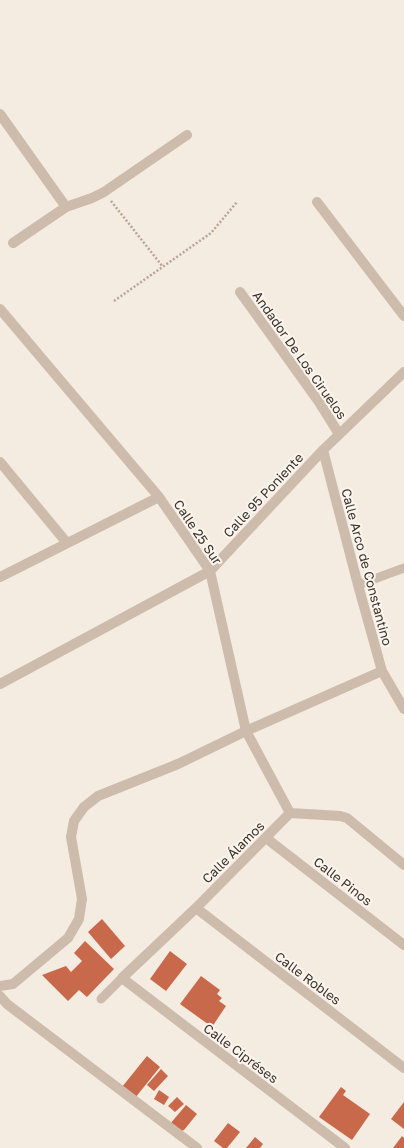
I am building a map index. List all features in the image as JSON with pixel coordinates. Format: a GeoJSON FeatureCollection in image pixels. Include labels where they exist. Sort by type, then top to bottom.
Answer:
{"type":"FeatureCollection","features":[{"type":"Feature","properties":{"kind":"street"},"geometry":{"type":"LineString","coordinates":[[0,114],[66,207]]}},
{"type":"Feature","properties":{"kind":"street"},"geometry":{"type":"LineString","coordinates":[[13,243],[66,207],[104,192],[187,135]]}},
{"type":"Feature","properties":{"kind":"street"},"geometry":{"type":"LineString","coordinates":[[317,202],[404,316]]}},
{"type":"Feature","properties":{"kind":"street","name":"Andador De Los Ciruelos"},"geometry":{"type":"LineString","coordinates":[[240,292],[319,402],[339,434]]}},
{"type":"Feature","properties":{"kind":"street","name":"Calle 25 Sur"},"geometry":{"type":"LineString","coordinates":[[0,309],[159,497],[210,571],[246,731],[290,813]]}},
{"type":"Feature","properties":{"kind":"street","name":"Calle 95 Poniente"},"geometry":{"type":"LineString","coordinates":[[0,684],[210,571],[322,450],[404,372]]}},
{"type":"Feature","properties":{"kind":"street","name":"Calle Arco de Constantino"},"geometry":{"type":"LineString","coordinates":[[322,450],[382,671],[404,709]]}},
{"type":"Feature","properties":{"kind":"street"},"geometry":{"type":"LineString","coordinates":[[0,462],[67,543]]}},
{"type":"Feature","properties":{"kind":"street"},"geometry":{"type":"LineString","coordinates":[[0,577],[159,497]]}},
{"type":"Feature","properties":{"kind":"street"},"geometry":{"type":"LineString","coordinates":[[0,986],[13,984],[68,938],[79,919],[82,899],[71,837],[74,821],[84,807],[98,796],[178,764],[246,731],[382,671]]}},
{"type":"Feature","properties":{"kind":"street"},"geometry":{"type":"LineString","coordinates":[[290,813],[340,816],[347,818],[404,865]]}},
{"type":"Feature","properties":{"kind":"street","name":"Calle Álamos"},"geometry":{"type":"LineString","coordinates":[[122,978],[196,908],[290,813]]}},
{"type":"Feature","properties":{"kind":"street","name":"Calle Pinos"},"geometry":{"type":"LineString","coordinates":[[266,838],[404,945]]}},
{"type":"Feature","properties":{"kind":"street","name":"Calle Robles"},"geometry":{"type":"LineString","coordinates":[[196,908],[404,1068]]}},
{"type":"Feature","properties":{"kind":"street","name":"Calle Cipréses"},"geometry":{"type":"LineString","coordinates":[[122,978],[345,1148]]}},
{"type":"Feature","properties":{"kind":"street"},"geometry":{"type":"LineString","coordinates":[[0,996],[8,1004],[197,1148]]}},
{"type":"Feature","properties":{"kind":"lane"},"geometry":{"type":"LineString","coordinates":[[358,585],[404,568]]}},
{"type":"Feature","properties":{"kind":"lane","name":"Calle Álamos"},"geometry":{"type":"LineString","coordinates":[[101,1000],[122,978]]}},
{"type":"Feature","properties":{"kind":"path"},"geometry":{"type":"LineString","coordinates":[[104,192],[163,267]]}},
{"type":"Feature","properties":{"kind":"path"},"geometry":{"type":"LineString","coordinates":[[114,301],[211,233],[237,202]]}},
{"type":"Feature","properties":{"kind":"building"},"geometry":{"type":"Polygon","coordinates":[[[102,919],[125,946],[111,959],[88,932],[102,919]]]}},
{"type":"Feature","properties":{"kind":"building"},"geometry":{"type":"Polygon","coordinates":[[[85,941],[114,969],[87,997],[79,990],[68,1001],[42,975],[66,966],[71,972],[82,961],[74,953],[85,941]]]}},
{"type":"Feature","properties":{"kind":"building"},"geometry":{"type":"Polygon","coordinates":[[[170,951],[187,964],[166,991],[150,979],[170,951]]]}},
{"type":"Feature","properties":{"kind":"building"},"geometry":{"type":"Polygon","coordinates":[[[201,976],[220,990],[217,994],[222,998],[219,1001],[226,1006],[212,1027],[180,1004],[201,976]]]}},
{"type":"Feature","properties":{"kind":"building"},"geometry":{"type":"Polygon","coordinates":[[[147,1056],[160,1067],[135,1098],[122,1087],[147,1056]]]}},
{"type":"Feature","properties":{"kind":"building"},"geometry":{"type":"Polygon","coordinates":[[[161,1069],[168,1076],[154,1091],[147,1085],[161,1069]]]}},
{"type":"Feature","properties":{"kind":"building"},"geometry":{"type":"Polygon","coordinates":[[[341,1087],[346,1091],[343,1095],[370,1114],[352,1140],[319,1117],[341,1087]]]}},
{"type":"Feature","properties":{"kind":"building"},"geometry":{"type":"Polygon","coordinates":[[[159,1090],[169,1097],[164,1105],[154,1099],[159,1090]]]}},
{"type":"Feature","properties":{"kind":"building"},"geometry":{"type":"Polygon","coordinates":[[[177,1097],[184,1104],[175,1112],[168,1106],[177,1097]]]}},
{"type":"Feature","properties":{"kind":"building"},"geometry":{"type":"Polygon","coordinates":[[[404,1102],[404,1129],[391,1119],[404,1102]]]}},
{"type":"Feature","properties":{"kind":"building"},"geometry":{"type":"Polygon","coordinates":[[[186,1105],[197,1114],[184,1130],[179,1132],[170,1124],[186,1105]]]}},
{"type":"Feature","properties":{"kind":"building"},"geometry":{"type":"Polygon","coordinates":[[[228,1123],[240,1132],[227,1148],[223,1148],[214,1141],[228,1123]]]}},
{"type":"Feature","properties":{"kind":"building"},"geometry":{"type":"Polygon","coordinates":[[[402,1136],[404,1138],[404,1148],[393,1148],[402,1136]]]}},
{"type":"Feature","properties":{"kind":"building"},"geometry":{"type":"Polygon","coordinates":[[[255,1137],[263,1144],[260,1148],[246,1148],[255,1137]]]}}]}
